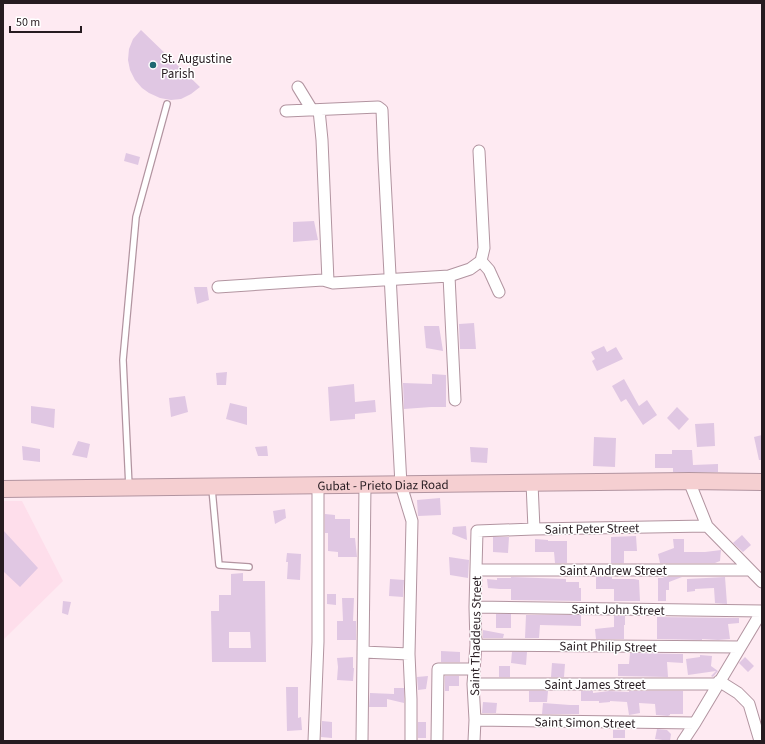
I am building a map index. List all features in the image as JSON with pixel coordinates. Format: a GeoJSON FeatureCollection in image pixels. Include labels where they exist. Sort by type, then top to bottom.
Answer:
{"type":"FeatureCollection","features":[{"type":"Feature","properties":{"kind":"main road","name":"Gubat - Prieto Diaz Road"},"geometry":{"type":"LineString","coordinates":[[3,489],[689,481],[762,482]]}},
{"type":"Feature","properties":{"kind":"street"},"geometry":{"type":"LineString","coordinates":[[298,87],[316,110],[322,140],[328,281]]}},
{"type":"Feature","properties":{"kind":"street"},"geometry":{"type":"LineString","coordinates":[[286,111],[378,107],[382,110],[401,485],[412,521],[409,654],[411,741]]}},
{"type":"Feature","properties":{"kind":"street"},"geometry":{"type":"LineString","coordinates":[[218,287],[323,280],[333,283],[449,276],[470,269],[481,261],[484,248],[478,151]]}},
{"type":"Feature","properties":{"kind":"street"},"geometry":{"type":"LineString","coordinates":[[481,261],[489,270],[499,292]]}},
{"type":"Feature","properties":{"kind":"street"},"geometry":{"type":"LineString","coordinates":[[449,276],[455,400]]}},
{"type":"Feature","properties":{"kind":"street"},"geometry":{"type":"LineString","coordinates":[[689,481],[707,526],[762,582]]}},
{"type":"Feature","properties":{"kind":"street"},"geometry":{"type":"LineString","coordinates":[[532,483],[534,529]]}},
{"type":"Feature","properties":{"kind":"street"},"geometry":{"type":"LineString","coordinates":[[362,741],[365,485]]}},
{"type":"Feature","properties":{"kind":"street"},"geometry":{"type":"LineString","coordinates":[[314,741],[318,642],[318,486]]}},
{"type":"Feature","properties":{"kind":"street","name":"Saint Peter Street"},"geometry":{"type":"LineString","coordinates":[[477,531],[707,526]]}},
{"type":"Feature","properties":{"kind":"street","name":"Saint Thaddeus Street"},"geometry":{"type":"LineString","coordinates":[[474,741],[475,720],[473,684],[476,645],[474,607],[477,531]]}},
{"type":"Feature","properties":{"kind":"street","name":"Saint Andrew Street"},"geometry":{"type":"LineString","coordinates":[[476,570],[750,570]]}},
{"type":"Feature","properties":{"kind":"street","name":"Saint John Street"},"geometry":{"type":"LineString","coordinates":[[474,607],[762,611]]}},
{"type":"Feature","properties":{"kind":"street"},"geometry":{"type":"LineString","coordinates":[[683,741],[762,611]]}},
{"type":"Feature","properties":{"kind":"street","name":"Saint Philip Street"},"geometry":{"type":"LineString","coordinates":[[476,645],[740,647]]}},
{"type":"Feature","properties":{"kind":"street"},"geometry":{"type":"LineString","coordinates":[[363,652],[409,654]]}},
{"type":"Feature","properties":{"kind":"street"},"geometry":{"type":"LineString","coordinates":[[437,741],[438,669],[474,669]]}},
{"type":"Feature","properties":{"kind":"street"},"geometry":{"type":"LineString","coordinates":[[718,682],[738,692],[749,704],[760,741]]}},
{"type":"Feature","properties":{"kind":"street","name":"Saint James Street"},"geometry":{"type":"LineString","coordinates":[[473,684],[718,682]]}},
{"type":"Feature","properties":{"kind":"street","name":"Saint Simon Street"},"geometry":{"type":"LineString","coordinates":[[475,720],[695,723]]}},
{"type":"Feature","properties":{"kind":"lane"},"geometry":{"type":"LineString","coordinates":[[129,487],[123,360],[135,225],[167,104]]}},
{"type":"Feature","properties":{"kind":"lane"},"geometry":{"type":"LineString","coordinates":[[211,486],[218,565],[249,567]]}},
{"type":"Feature","properties":{"kind":"shaded area"},"geometry":{"type":"Polygon","coordinates":[[[3,501],[22,501],[63,581],[3,640],[3,501]]]}},
{"type":"Feature","properties":{"kind":"building","name":"St. Augustine Parish"},"geometry":{"type":"Polygon","coordinates":[[[141,30],[200,87],[181,99],[171,100],[160,98],[142,88],[135,80],[130,70],[128,60],[129,49],[133,39],[141,30]]]}},
{"type":"Feature","properties":{"kind":"building"},"geometry":{"type":"Polygon","coordinates":[[[126,153],[140,157],[138,165],[124,161],[126,153]]]}},
{"type":"Feature","properties":{"kind":"building"},"geometry":{"type":"Polygon","coordinates":[[[314,221],[318,240],[293,242],[293,222],[314,221]]]}},
{"type":"Feature","properties":{"kind":"building"},"geometry":{"type":"Polygon","coordinates":[[[194,287],[207,287],[209,300],[197,304],[194,287]]]}},
{"type":"Feature","properties":{"kind":"building"},"geometry":{"type":"Polygon","coordinates":[[[474,323],[476,349],[460,349],[459,324],[474,323]]]}},
{"type":"Feature","properties":{"kind":"building"},"geometry":{"type":"Polygon","coordinates":[[[424,326],[439,326],[443,351],[426,348],[424,326]]]}},
{"type":"Feature","properties":{"kind":"building"},"geometry":{"type":"Polygon","coordinates":[[[604,346],[607,352],[616,347],[623,359],[597,371],[592,361],[595,359],[591,352],[604,346]]]}},
{"type":"Feature","properties":{"kind":"building"},"geometry":{"type":"Polygon","coordinates":[[[227,372],[226,385],[217,385],[216,373],[227,372]]]}},
{"type":"Feature","properties":{"kind":"building"},"geometry":{"type":"Polygon","coordinates":[[[432,374],[446,375],[446,407],[404,409],[403,383],[432,384],[432,374]]]}},
{"type":"Feature","properties":{"kind":"building"},"geometry":{"type":"Polygon","coordinates":[[[624,379],[639,406],[647,400],[657,415],[643,425],[626,399],[621,402],[612,386],[624,379]]]}},
{"type":"Feature","properties":{"kind":"building"},"geometry":{"type":"Polygon","coordinates":[[[354,384],[355,402],[375,400],[376,412],[355,414],[355,419],[330,421],[328,387],[354,384]]]}},
{"type":"Feature","properties":{"kind":"building"},"geometry":{"type":"Polygon","coordinates":[[[185,396],[188,412],[171,417],[169,398],[185,396]]]}},
{"type":"Feature","properties":{"kind":"building"},"geometry":{"type":"Polygon","coordinates":[[[230,403],[247,407],[247,425],[226,419],[230,403]]]}},
{"type":"Feature","properties":{"kind":"building"},"geometry":{"type":"Polygon","coordinates":[[[31,406],[55,409],[54,428],[31,423],[31,406]]]}},
{"type":"Feature","properties":{"kind":"building"},"geometry":{"type":"Polygon","coordinates":[[[677,407],[689,419],[679,430],[667,418],[677,407]]]}},
{"type":"Feature","properties":{"kind":"building"},"geometry":{"type":"Polygon","coordinates":[[[714,423],[715,446],[697,447],[695,424],[714,423]]]}},
{"type":"Feature","properties":{"kind":"building"},"geometry":{"type":"Polygon","coordinates":[[[762,435],[762,460],[759,460],[754,437],[762,435]]]}},
{"type":"Feature","properties":{"kind":"building"},"geometry":{"type":"Polygon","coordinates":[[[594,437],[616,438],[615,467],[593,466],[594,437]]]}},
{"type":"Feature","properties":{"kind":"building"},"geometry":{"type":"Polygon","coordinates":[[[78,441],[90,444],[87,458],[72,455],[78,441]]]}},
{"type":"Feature","properties":{"kind":"building"},"geometry":{"type":"Polygon","coordinates":[[[22,446],[40,449],[40,462],[23,460],[22,446]]]}},
{"type":"Feature","properties":{"kind":"building"},"geometry":{"type":"Polygon","coordinates":[[[267,446],[268,456],[258,456],[255,447],[267,446]]]}},
{"type":"Feature","properties":{"kind":"building"},"geometry":{"type":"Polygon","coordinates":[[[470,447],[488,448],[487,463],[471,462],[470,447]]]}},
{"type":"Feature","properties":{"kind":"building"},"geometry":{"type":"Polygon","coordinates":[[[672,450],[692,450],[693,465],[718,464],[718,472],[673,472],[673,468],[655,468],[655,454],[672,454],[672,450]]]}},
{"type":"Feature","properties":{"kind":"building"},"geometry":{"type":"Polygon","coordinates":[[[440,498],[441,515],[418,516],[417,500],[440,498]]]}},
{"type":"Feature","properties":{"kind":"building"},"geometry":{"type":"Polygon","coordinates":[[[285,509],[286,518],[275,524],[273,511],[285,509]]]}},
{"type":"Feature","properties":{"kind":"building"},"geometry":{"type":"Polygon","coordinates":[[[325,514],[335,515],[335,519],[350,519],[350,538],[355,538],[357,557],[338,557],[338,552],[328,551],[328,533],[325,533],[325,514]]]}},
{"type":"Feature","properties":{"kind":"building"},"geometry":{"type":"Polygon","coordinates":[[[466,526],[467,540],[452,534],[453,527],[466,526]]]}},
{"type":"Feature","properties":{"kind":"building"},"geometry":{"type":"Polygon","coordinates":[[[3,530],[38,568],[20,587],[3,571],[3,530]]]}},
{"type":"Feature","properties":{"kind":"building"},"geometry":{"type":"Polygon","coordinates":[[[742,535],[751,545],[743,552],[733,543],[742,535]]]}},
{"type":"Feature","properties":{"kind":"building"},"geometry":{"type":"Polygon","coordinates":[[[636,536],[637,551],[624,551],[624,563],[611,563],[611,537],[636,536]]]}},
{"type":"Feature","properties":{"kind":"building"},"geometry":{"type":"Polygon","coordinates":[[[493,537],[509,537],[508,553],[493,552],[493,537]]]}},
{"type":"Feature","properties":{"kind":"building"},"geometry":{"type":"Polygon","coordinates":[[[535,539],[567,541],[567,563],[555,563],[554,552],[535,552],[535,539]]]}},
{"type":"Feature","properties":{"kind":"building"},"geometry":{"type":"Polygon","coordinates":[[[673,539],[684,539],[684,552],[721,550],[720,561],[715,563],[660,563],[658,554],[674,548],[673,539]]]}},
{"type":"Feature","properties":{"kind":"building"},"geometry":{"type":"Polygon","coordinates":[[[287,553],[301,554],[300,580],[287,579],[287,553]]]}},
{"type":"Feature","properties":{"kind":"building"},"geometry":{"type":"Polygon","coordinates":[[[449,557],[469,560],[468,578],[450,575],[449,557]]]}},
{"type":"Feature","properties":{"kind":"building"},"geometry":{"type":"Polygon","coordinates":[[[243,573],[243,581],[265,581],[266,662],[212,662],[211,611],[219,611],[219,595],[231,595],[231,574],[243,573]],[[229,632],[229,648],[251,648],[250,632],[229,632]]]}},
{"type":"Feature","properties":{"kind":"building"},"geometry":{"type":"Polygon","coordinates":[[[511,577],[566,579],[566,582],[579,582],[579,588],[581,588],[581,601],[511,600],[511,589],[488,588],[487,579],[497,580],[497,578],[511,577]]]}},
{"type":"Feature","properties":{"kind":"building"},"geometry":{"type":"Polygon","coordinates":[[[596,577],[639,580],[640,601],[614,601],[614,589],[596,589],[596,577]]]}},
{"type":"Feature","properties":{"kind":"building"},"geometry":{"type":"Polygon","coordinates":[[[663,577],[682,577],[669,582],[669,590],[666,590],[666,601],[658,601],[658,578],[664,578],[663,577]]]}},
{"type":"Feature","properties":{"kind":"building"},"geometry":{"type":"Polygon","coordinates":[[[725,577],[727,604],[715,603],[714,588],[695,589],[695,591],[687,592],[687,579],[725,577]]]}},
{"type":"Feature","properties":{"kind":"building"},"geometry":{"type":"Polygon","coordinates":[[[390,579],[404,580],[403,597],[389,596],[390,579]]]}},
{"type":"Feature","properties":{"kind":"building"},"geometry":{"type":"Polygon","coordinates":[[[327,594],[336,594],[336,605],[327,604],[327,594]]]}},
{"type":"Feature","properties":{"kind":"building"},"geometry":{"type":"Polygon","coordinates":[[[342,598],[354,598],[353,621],[356,621],[356,640],[337,640],[337,621],[343,621],[342,598]]]}},
{"type":"Feature","properties":{"kind":"building"},"geometry":{"type":"Polygon","coordinates":[[[63,601],[71,602],[68,615],[62,613],[63,601]]]}},
{"type":"Feature","properties":{"kind":"building"},"geometry":{"type":"Polygon","coordinates":[[[496,614],[511,614],[511,628],[496,628],[496,614]]]}},
{"type":"Feature","properties":{"kind":"building"},"geometry":{"type":"Polygon","coordinates":[[[526,615],[581,615],[581,626],[540,625],[539,638],[525,638],[526,615]]]}},
{"type":"Feature","properties":{"kind":"building"},"geometry":{"type":"Polygon","coordinates":[[[614,616],[625,616],[624,639],[596,639],[595,629],[614,627],[614,616]]]}},
{"type":"Feature","properties":{"kind":"building"},"geometry":{"type":"Polygon","coordinates":[[[657,617],[739,618],[739,623],[728,624],[730,639],[657,639],[657,617]]]}},
{"type":"Feature","properties":{"kind":"building"},"geometry":{"type":"Polygon","coordinates":[[[483,630],[504,634],[503,638],[483,638],[483,630]]]}},
{"type":"Feature","properties":{"kind":"building"},"geometry":{"type":"Polygon","coordinates":[[[441,651],[460,652],[460,662],[441,662],[441,651]]]}},
{"type":"Feature","properties":{"kind":"building"},"geometry":{"type":"Polygon","coordinates":[[[512,652],[527,652],[526,665],[511,663],[512,652]]]}},
{"type":"Feature","properties":{"kind":"building"},"geometry":{"type":"Polygon","coordinates":[[[630,653],[683,654],[683,663],[667,662],[668,677],[618,676],[618,664],[629,664],[630,653]]]}},
{"type":"Feature","properties":{"kind":"building"},"geometry":{"type":"Polygon","coordinates":[[[700,655],[712,656],[711,666],[718,671],[713,677],[711,676],[716,671],[688,675],[686,659],[700,657],[700,655]]]}},
{"type":"Feature","properties":{"kind":"building"},"geometry":{"type":"Polygon","coordinates":[[[353,657],[353,681],[337,680],[337,658],[353,657]]]}},
{"type":"Feature","properties":{"kind":"building"},"geometry":{"type":"Polygon","coordinates":[[[745,657],[754,666],[748,672],[739,663],[745,657]]]}},
{"type":"Feature","properties":{"kind":"building"},"geometry":{"type":"Polygon","coordinates":[[[552,663],[565,664],[564,677],[551,677],[552,663]]]}},
{"type":"Feature","properties":{"kind":"building"},"geometry":{"type":"Polygon","coordinates":[[[499,666],[510,666],[510,677],[499,677],[499,666]]]}},
{"type":"Feature","properties":{"kind":"building"},"geometry":{"type":"Polygon","coordinates":[[[428,676],[426,689],[418,690],[417,677],[428,676]]]}},
{"type":"Feature","properties":{"kind":"building"},"geometry":{"type":"Polygon","coordinates":[[[445,676],[459,676],[459,686],[449,686],[449,691],[445,691],[445,676]]]}},
{"type":"Feature","properties":{"kind":"building"},"geometry":{"type":"Polygon","coordinates":[[[286,687],[298,687],[298,718],[301,717],[302,730],[287,731],[286,687]]]}},
{"type":"Feature","properties":{"kind":"building"},"geometry":{"type":"Polygon","coordinates":[[[394,688],[404,688],[404,703],[387,699],[387,707],[369,707],[370,693],[394,694],[394,688]]]}},
{"type":"Feature","properties":{"kind":"building"},"geometry":{"type":"Polygon","coordinates":[[[529,691],[548,691],[547,702],[529,702],[529,691]]]}},
{"type":"Feature","properties":{"kind":"building"},"geometry":{"type":"Polygon","coordinates":[[[581,691],[593,691],[593,693],[609,691],[683,691],[683,714],[670,714],[668,716],[656,715],[655,704],[639,703],[640,713],[629,715],[627,702],[610,701],[599,703],[599,701],[581,701],[581,691]]]}},
{"type":"Feature","properties":{"kind":"building"},"geometry":{"type":"Polygon","coordinates":[[[483,702],[497,703],[496,713],[482,713],[483,702]]]}},
{"type":"Feature","properties":{"kind":"building"},"geometry":{"type":"Polygon","coordinates":[[[543,703],[579,705],[579,714],[542,714],[543,703]]]}},
{"type":"Feature","properties":{"kind":"building"},"geometry":{"type":"Polygon","coordinates":[[[322,721],[332,722],[332,738],[321,737],[322,721]]]}},
{"type":"Feature","properties":{"kind":"building"},"geometry":{"type":"Polygon","coordinates":[[[418,722],[426,722],[426,738],[418,738],[418,722]]]}},
{"type":"Feature","properties":{"kind":"building"},"geometry":{"type":"Polygon","coordinates":[[[657,729],[667,730],[671,734],[670,741],[655,739],[657,729]]]}},
{"type":"Feature","properties":{"kind":"building"},"geometry":{"type":"Polygon","coordinates":[[[613,730],[625,730],[625,738],[613,738],[613,730]]]}},
{"type":"Feature","properties":{"kind":"place","name":"St. Augustine Parish"},"geometry":{"type":"Point","coordinates":[153,65]}}]}
